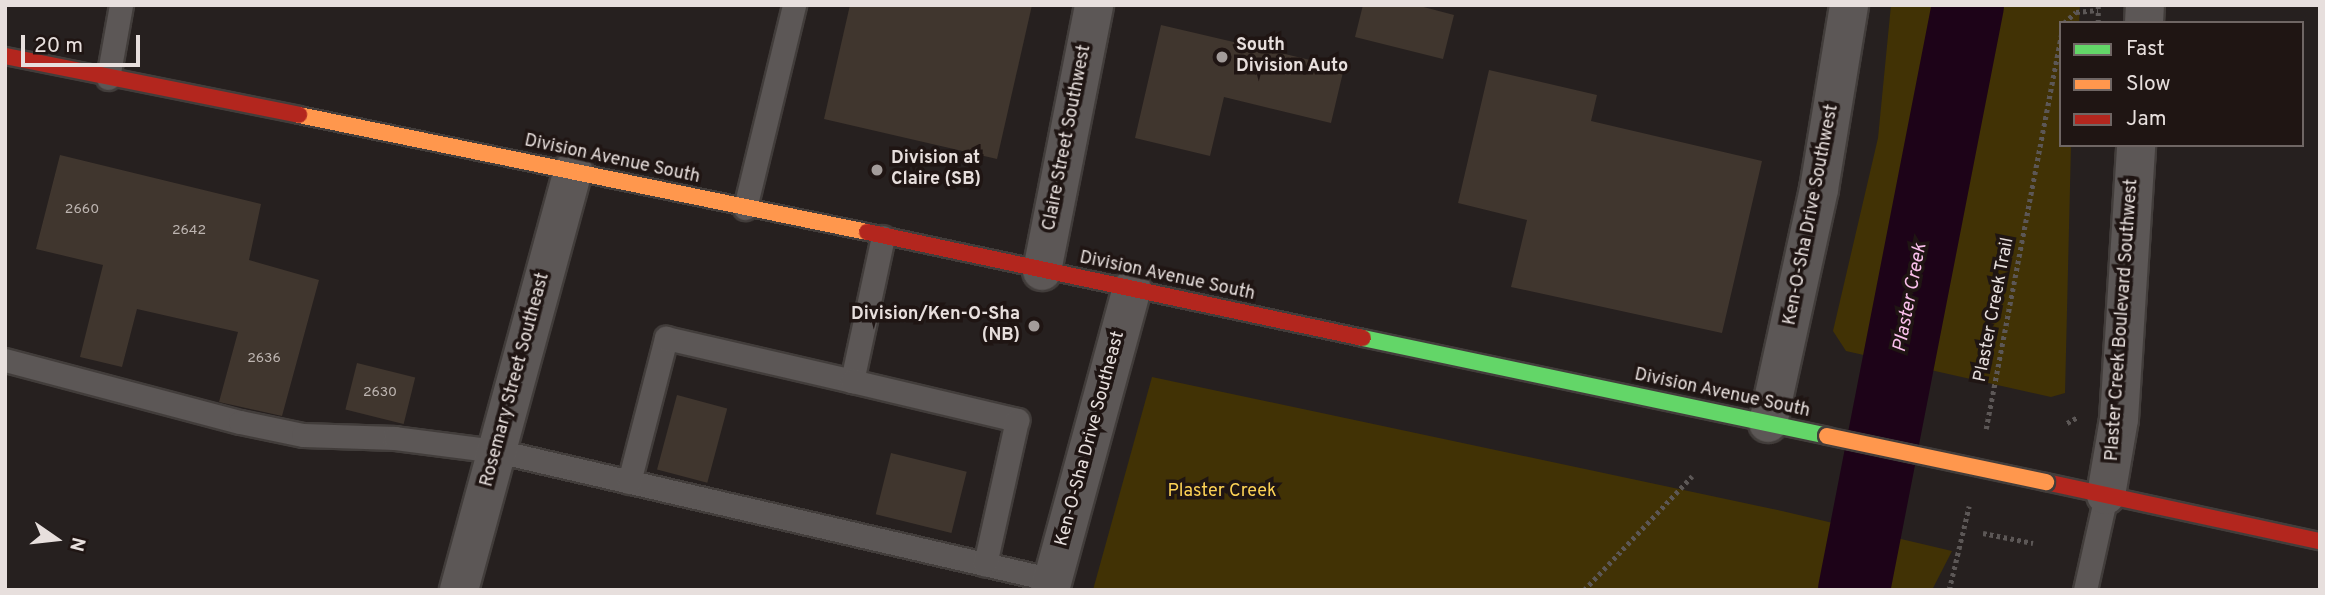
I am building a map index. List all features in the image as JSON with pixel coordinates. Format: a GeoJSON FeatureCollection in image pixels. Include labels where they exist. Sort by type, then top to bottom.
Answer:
{"type":"FeatureCollection","features":[{"type":"Feature","properties":{"kind":"main road","name":"Division Avenue South"},"geometry":{"type":"LineString","coordinates":[[6,58],[573,170],[2320,541]]}},
{"type":"Feature","properties":{"kind":"street","name":"Claire Street Southwest"},"geometry":{"type":"LineString","coordinates":[[1042,271],[1094,5]]}},
{"type":"Feature","properties":{"kind":"street","name":"Ken-O-Sha Drive Southwest"},"geometry":{"type":"LineString","coordinates":[[1768,423],[1819,189],[1849,5]]}},
{"type":"Feature","properties":{"kind":"street","name":"Plaster Creek Boulevard Southwest"},"geometry":{"type":"LineString","coordinates":[[2106,495],[2119,419],[2136,147]]}},
{"type":"Feature","properties":{"kind":"street","name":"Rosemary Street Southeast"},"geometry":{"type":"LineString","coordinates":[[459,590],[573,170]]}},
{"type":"Feature","properties":{"kind":"street","name":"Ken-O-Sha Drive Southeast"},"geometry":{"type":"LineString","coordinates":[[1052,585],[1132,289]]}},
{"type":"Feature","properties":{"kind":"lane"},"geometry":{"type":"LineString","coordinates":[[108,78],[121,5]]}},
{"type":"Feature","properties":{"kind":"lane"},"geometry":{"type":"LineString","coordinates":[[745,208],[794,5]]}},
{"type":"Feature","properties":{"kind":"lane"},"geometry":{"type":"LineString","coordinates":[[852,381],[883,237]]}},
{"type":"Feature","properties":{"kind":"lane"},"geometry":{"type":"LineString","coordinates":[[629,482],[666,338],[1017,420],[985,564]]}},
{"type":"Feature","properties":{"kind":"lane"},"geometry":{"type":"LineString","coordinates":[[5,360],[303,435],[395,438],[497,451],[985,564],[1052,585]]}},
{"type":"Feature","properties":{"kind":"lane"},"geometry":{"type":"LineString","coordinates":[[2085,590],[2106,495]]}},
{"type":"Feature","properties":{"kind":"path"},"geometry":{"type":"LineString","coordinates":[[2066,21],[2076,12],[2098,7]]}},
{"type":"Feature","properties":{"kind":"path","name":"Plaster Creek Trail"},"geometry":{"type":"LineString","coordinates":[[1984,440],[2059,45]]}},
{"type":"Feature","properties":{"kind":"path"},"geometry":{"type":"LineString","coordinates":[[1584,590],[1692,476]]}},
{"type":"Feature","properties":{"kind":"path"},"geometry":{"type":"LineString","coordinates":[[1949,590],[1972,492]]}},
{"type":"Feature","properties":{"kind":"path"},"geometry":{"type":"LineString","coordinates":[[1983,533],[2033,544]]}},
{"type":"Feature","properties":{"kind":"green space","name":"Plaster Creek"},"geometry":{"type":"Polygon","coordinates":[[[1891,5],[2080,5],[2079,21],[2059,21],[2059,147],[2071,147],[2065,393],[2051,397],[1846,351],[1833,331],[1878,138],[1891,5]]]}},
{"type":"Feature","properties":{"kind":"green space","name":"Plaster Creek"},"geometry":{"type":"Polygon","coordinates":[[[1152,377],[1782,511],[1952,551],[1932,590],[1093,590],[1152,377]]]}},
{"type":"Feature","properties":{"kind":"building"},"geometry":{"type":"Polygon","coordinates":[[[850,5],[1032,5],[997,159],[824,119],[850,5]]]}},
{"type":"Feature","properties":{"kind":"building"},"geometry":{"type":"Polygon","coordinates":[[[1363,5],[1416,5],[1454,15],[1443,59],[1355,37],[1363,5]]]}},
{"type":"Feature","properties":{"kind":"building"},"geometry":{"type":"Polygon","coordinates":[[[1161,25],[1344,68],[1331,123],[1224,97],[1210,156],[1135,138],[1161,25]]]}},
{"type":"Feature","properties":{"kind":"building"},"geometry":{"type":"Polygon","coordinates":[[[1489,70],[1597,95],[1591,121],[1762,161],[1722,333],[1511,287],[1527,220],[1458,203],[1489,70]]]}},
{"type":"Feature","properties":{"kind":"building"},"geometry":{"type":"Polygon","coordinates":[[[60,155],[261,204],[249,260],[319,280],[282,416],[219,402],[238,332],[137,309],[122,367],[80,357],[103,265],[36,249],[60,155]]]}},
{"type":"Feature","properties":{"kind":"building"},"geometry":{"type":"Polygon","coordinates":[[[357,363],[415,378],[404,424],[345,410],[357,363]]]}},
{"type":"Feature","properties":{"kind":"building"},"geometry":{"type":"Polygon","coordinates":[[[677,395],[727,408],[707,483],[657,469],[677,395]]]}},
{"type":"Feature","properties":{"kind":"building"},"geometry":{"type":"Polygon","coordinates":[[[891,453],[967,472],[951,533],[876,514],[891,453]]]}},
{"type":"Feature","properties":{"kind":"waterway","name":"Plaster Creek"},"geometry":{"type":"LineString","coordinates":[[1854,590],[1968,5]]}},
{"type":"Feature","properties":{"kind":"traffic: fast"},"geometry":{"type":"LineString","coordinates":[[1363,338],[1827,436]]}},
{"type":"Feature","properties":{"kind":"traffic: slow"},"geometry":{"type":"LineString","coordinates":[[299,115],[867,232]]}},
{"type":"Feature","properties":{"kind":"traffic: slow"},"geometry":{"type":"LineString","coordinates":[[1827,436],[2046,482]]}},
{"type":"Feature","properties":{"kind":"traffic: jam"},"geometry":{"type":"LineString","coordinates":[[5,56],[299,115]]}},
{"type":"Feature","properties":{"kind":"traffic: jam"},"geometry":{"type":"LineString","coordinates":[[867,232],[1363,338]]}},
{"type":"Feature","properties":{"kind":"traffic: jam"},"geometry":{"type":"LineString","coordinates":[[2046,482],[2320,541]]}},
{"type":"Feature","properties":{"kind":"place","name":"South Division Auto"},"geometry":{"type":"Point","coordinates":[1222,57]}},
{"type":"Feature","properties":{"kind":"place","name":"Division at Claire (SB)"},"geometry":{"type":"Point","coordinates":[877,170]}},
{"type":"Feature","properties":{"kind":"place","name":"Division/Ken-O-Sha (NB)"},"geometry":{"type":"Point","coordinates":[1034,326]}}]}
